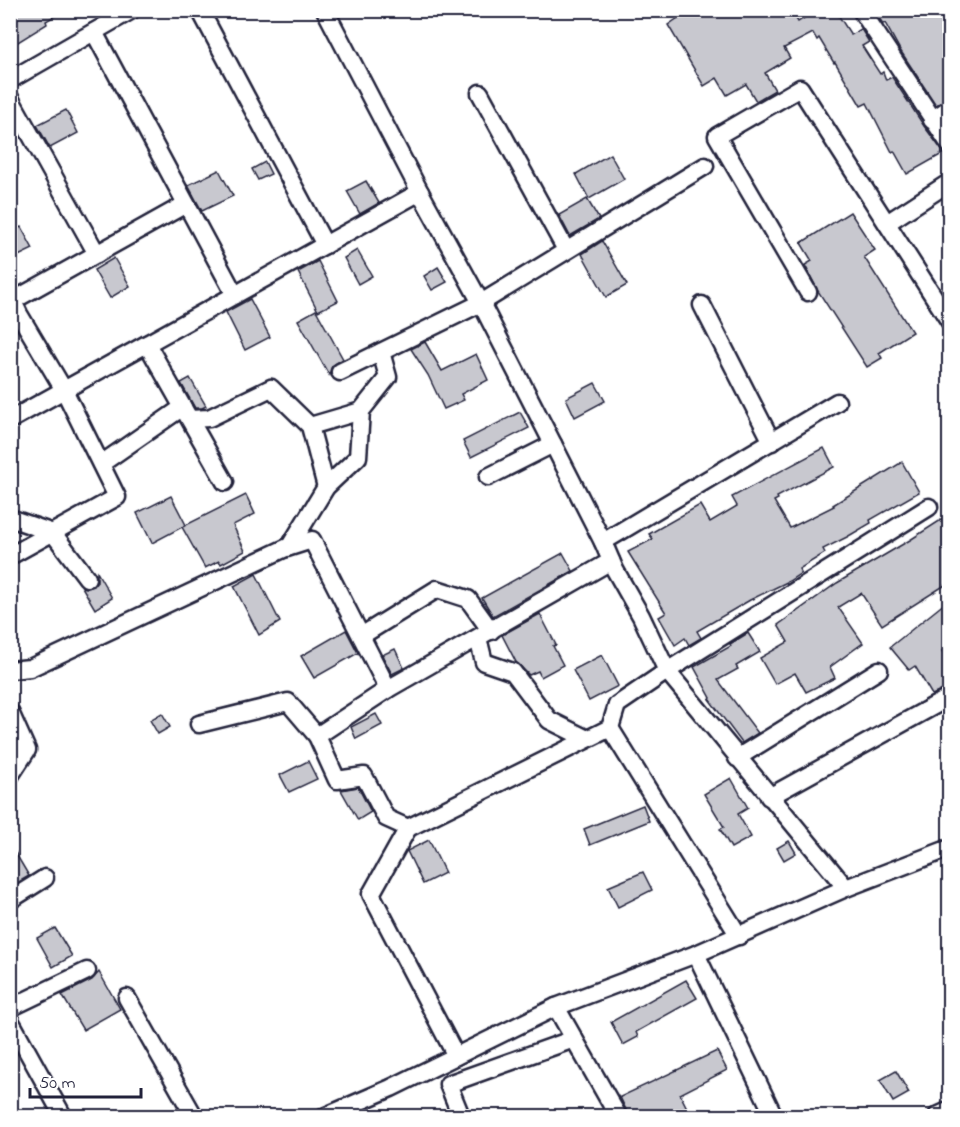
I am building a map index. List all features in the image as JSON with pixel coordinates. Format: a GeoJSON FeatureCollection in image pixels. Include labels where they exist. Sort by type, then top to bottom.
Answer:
{"type":"FeatureCollection","features":[{"type":"Feature","properties":{"kind":"street"},"geometry":{"type":"LineString","coordinates":[[10,80],[132,10]]}},
{"type":"Feature","properties":{"kind":"street"},"geometry":{"type":"LineString","coordinates":[[200,10],[326,245]]}},
{"type":"Feature","properties":{"kind":"street"},"geometry":{"type":"LineString","coordinates":[[325,10],[481,303],[667,671],[846,888]]}},
{"type":"Feature","properties":{"kind":"street"},"geometry":{"type":"LineString","coordinates":[[861,10],[950,146]]}},
{"type":"Feature","properties":{"kind":"street"},"geometry":{"type":"LineString","coordinates":[[94,32],[235,295]]}},
{"type":"Feature","properties":{"kind":"street"},"geometry":{"type":"LineString","coordinates":[[808,292],[717,136],[800,88],[950,322]]}},
{"type":"Feature","properties":{"kind":"street"},"geometry":{"type":"LineString","coordinates":[[480,93],[566,250]]}},
{"type":"Feature","properties":{"kind":"street"},"geometry":{"type":"LineString","coordinates":[[10,99],[97,254]]}},
{"type":"Feature","properties":{"kind":"street"},"geometry":{"type":"LineString","coordinates":[[933,120],[950,108]]}},
{"type":"Feature","properties":{"kind":"street"},"geometry":{"type":"LineString","coordinates":[[340,372],[481,303],[705,166]]}},
{"type":"Feature","properties":{"kind":"street"},"geometry":{"type":"LineString","coordinates":[[887,223],[950,182]]}},
{"type":"Feature","properties":{"kind":"street"},"geometry":{"type":"LineString","coordinates":[[10,420],[420,192]]}},
{"type":"Feature","properties":{"kind":"street"},"geometry":{"type":"LineString","coordinates":[[10,556],[117,497],[64,390],[19,314],[12,297],[97,254],[186,204]]}},
{"type":"Feature","properties":{"kind":"street"},"geometry":{"type":"LineString","coordinates":[[702,305],[772,442]]}},
{"type":"Feature","properties":{"kind":"street"},"geometry":{"type":"LineString","coordinates":[[147,344],[225,482]]}},
{"type":"Feature","properties":{"kind":"street"},"geometry":{"type":"LineString","coordinates":[[287,548],[326,487],[358,457],[361,411],[388,377],[381,352]]}},
{"type":"Feature","properties":{"kind":"street"},"geometry":{"type":"LineString","coordinates":[[101,464],[186,413],[209,418],[270,388],[310,426],[326,487]]}},
{"type":"Feature","properties":{"kind":"street"},"geometry":{"type":"LineString","coordinates":[[603,542],[837,402]]}},
{"type":"Feature","properties":{"kind":"street"},"geometry":{"type":"LineString","coordinates":[[310,426],[361,411]]}},
{"type":"Feature","properties":{"kind":"street"},"geometry":{"type":"LineString","coordinates":[[488,477],[553,444]]}},
{"type":"Feature","properties":{"kind":"street"},"geometry":{"type":"LineString","coordinates":[[456,1056],[371,894],[408,828],[610,728],[617,705],[667,671],[929,507]]}},
{"type":"Feature","properties":{"kind":"street"},"geometry":{"type":"LineString","coordinates":[[10,518],[53,534],[87,578]]}},
{"type":"Feature","properties":{"kind":"street"},"geometry":{"type":"LineString","coordinates":[[10,670],[30,668],[287,548],[312,540],[388,689]]}},
{"type":"Feature","properties":{"kind":"street"},"geometry":{"type":"LineString","coordinates":[[317,736],[388,689],[611,561]]}},
{"type":"Feature","properties":{"kind":"street"},"geometry":{"type":"LineString","coordinates":[[361,636],[437,589],[468,599],[485,634],[484,662],[513,672],[549,720],[587,739]]}},
{"type":"Feature","properties":{"kind":"street"},"geometry":{"type":"LineString","coordinates":[[737,758],[879,670]]}},
{"type":"Feature","properties":{"kind":"street"},"geometry":{"type":"LineString","coordinates":[[769,797],[950,698]]}},
{"type":"Feature","properties":{"kind":"street"},"geometry":{"type":"LineString","coordinates":[[199,724],[288,702],[317,736],[337,780],[364,776],[386,818],[408,828]]}},
{"type":"Feature","properties":{"kind":"street"},"geometry":{"type":"LineString","coordinates":[[10,712],[27,750],[10,776]]}},
{"type":"Feature","properties":{"kind":"street"},"geometry":{"type":"LineString","coordinates":[[610,728],[739,936]]}},
{"type":"Feature","properties":{"kind":"street"},"geometry":{"type":"LineString","coordinates":[[327,1116],[556,1007],[696,954],[846,888],[950,848]]}},
{"type":"Feature","properties":{"kind":"street"},"geometry":{"type":"LineString","coordinates":[[10,900],[45,878]]}},
{"type":"Feature","properties":{"kind":"street"},"geometry":{"type":"LineString","coordinates":[[696,954],[774,1116]]}},
{"type":"Feature","properties":{"kind":"street"},"geometry":{"type":"LineString","coordinates":[[10,1008],[87,971]]}},
{"type":"Feature","properties":{"kind":"street"},"geometry":{"type":"LineString","coordinates":[[127,998],[194,1116]]}},
{"type":"Feature","properties":{"kind":"street"},"geometry":{"type":"LineString","coordinates":[[556,1007],[618,1116]]}},
{"type":"Feature","properties":{"kind":"street"},"geometry":{"type":"LineString","coordinates":[[10,1020],[63,1116]]}},
{"type":"Feature","properties":{"kind":"street"},"geometry":{"type":"LineString","coordinates":[[461,1116],[448,1084],[574,1039]]}},
{"type":"Feature","properties":{"kind":"street"},"geometry":{"type":"LineString","coordinates":[[937,1116],[950,1110]]}},
{"type":"Feature","properties":{"kind":"building"},"geometry":{"type":"Polygon","coordinates":[[[10,10],[65,10],[10,47],[10,10]]]}},
{"type":"Feature","properties":{"kind":"building"},"geometry":{"type":"Polygon","coordinates":[[[673,10],[791,10],[798,22],[817,10],[835,10],[851,35],[861,29],[869,42],[862,46],[880,74],[883,72],[886,80],[892,77],[944,153],[907,174],[894,151],[892,152],[867,103],[861,106],[835,62],[813,33],[784,48],[790,58],[765,73],[775,90],[756,101],[746,84],[727,95],[717,78],[704,86],[668,25],[678,18],[673,10]]]}},
{"type":"Feature","properties":{"kind":"building"},"geometry":{"type":"Polygon","coordinates":[[[874,10],[944,10],[950,18],[950,98],[936,105],[885,23],[883,24],[874,10]]]}},
{"type":"Feature","properties":{"kind":"building"},"geometry":{"type":"Polygon","coordinates":[[[66,110],[78,133],[50,148],[37,125],[66,110]]]}},
{"type":"Feature","properties":{"kind":"building"},"geometry":{"type":"Polygon","coordinates":[[[610,154],[624,179],[589,199],[576,174],[610,154]]]}},
{"type":"Feature","properties":{"kind":"building"},"geometry":{"type":"Polygon","coordinates":[[[265,162],[271,174],[258,180],[252,169],[265,162]]]}},
{"type":"Feature","properties":{"kind":"building"},"geometry":{"type":"Polygon","coordinates":[[[219,170],[233,196],[202,211],[188,185],[219,170]]]}},
{"type":"Feature","properties":{"kind":"building"},"geometry":{"type":"Polygon","coordinates":[[[366,181],[379,203],[360,214],[347,191],[366,181]]]}},
{"type":"Feature","properties":{"kind":"building"},"geometry":{"type":"Polygon","coordinates":[[[587,199],[599,219],[570,236],[559,215],[587,199]]]}},
{"type":"Feature","properties":{"kind":"building"},"geometry":{"type":"Polygon","coordinates":[[[850,212],[875,250],[864,257],[912,332],[879,353],[882,358],[867,367],[818,291],[805,265],[812,261],[801,243],[850,212]]]}},
{"type":"Feature","properties":{"kind":"building"},"geometry":{"type":"Polygon","coordinates":[[[21,227],[33,249],[10,260],[10,232],[21,227]]]}},
{"type":"Feature","properties":{"kind":"building"},"geometry":{"type":"Polygon","coordinates":[[[602,241],[627,285],[606,297],[582,254],[602,241]]]}},
{"type":"Feature","properties":{"kind":"building"},"geometry":{"type":"Polygon","coordinates":[[[357,250],[372,276],[358,284],[344,258],[357,250]]]}},
{"type":"Feature","properties":{"kind":"building"},"geometry":{"type":"Polygon","coordinates":[[[114,258],[130,286],[110,298],[94,270],[114,258]]]}},
{"type":"Feature","properties":{"kind":"building"},"geometry":{"type":"Polygon","coordinates":[[[318,261],[338,301],[318,311],[298,272],[318,261]]]}},
{"type":"Feature","properties":{"kind":"building"},"geometry":{"type":"Polygon","coordinates":[[[438,267],[447,282],[432,290],[424,276],[438,267]]]}},
{"type":"Feature","properties":{"kind":"building"},"geometry":{"type":"Polygon","coordinates":[[[250,299],[270,337],[245,350],[226,312],[250,299]]]}},
{"type":"Feature","properties":{"kind":"building"},"geometry":{"type":"Polygon","coordinates":[[[316,310],[343,359],[332,366],[329,375],[298,320],[316,310]]]}},
{"type":"Feature","properties":{"kind":"building"},"geometry":{"type":"Polygon","coordinates":[[[425,342],[442,371],[476,354],[488,380],[461,394],[464,400],[444,409],[428,375],[411,349],[425,342]]]}},
{"type":"Feature","properties":{"kind":"building"},"geometry":{"type":"Polygon","coordinates":[[[190,378],[206,406],[202,408],[195,408],[181,383],[190,378]]]}},
{"type":"Feature","properties":{"kind":"building"},"geometry":{"type":"Polygon","coordinates":[[[595,383],[605,401],[575,417],[566,398],[595,383]]]}},
{"type":"Feature","properties":{"kind":"building"},"geometry":{"type":"Polygon","coordinates":[[[520,412],[529,428],[471,457],[463,441],[520,412]]]}},
{"type":"Feature","properties":{"kind":"building"},"geometry":{"type":"Polygon","coordinates":[[[824,448],[834,467],[777,497],[778,499],[774,501],[790,528],[834,506],[902,462],[919,492],[870,520],[871,523],[823,549],[825,553],[799,569],[801,573],[789,581],[750,600],[697,631],[701,638],[689,645],[685,638],[675,645],[659,617],[666,613],[628,552],[653,539],[649,534],[700,505],[710,522],[737,506],[732,497],[824,448]]]}},
{"type":"Feature","properties":{"kind":"building"},"geometry":{"type":"Polygon","coordinates":[[[246,495],[255,514],[233,525],[245,551],[221,564],[219,561],[205,568],[182,527],[246,495]]]}},
{"type":"Feature","properties":{"kind":"building"},"geometry":{"type":"Polygon","coordinates":[[[171,496],[186,525],[152,543],[137,513],[171,496]]]}},
{"type":"Feature","properties":{"kind":"building"},"geometry":{"type":"Polygon","coordinates":[[[944,518],[950,527],[950,582],[882,625],[861,593],[838,607],[863,643],[830,667],[835,678],[806,692],[795,673],[775,684],[760,658],[788,642],[778,625],[837,583],[944,518]]]}},
{"type":"Feature","properties":{"kind":"building"},"geometry":{"type":"Polygon","coordinates":[[[563,553],[573,571],[493,616],[482,598],[563,553]]]}},
{"type":"Feature","properties":{"kind":"building"},"geometry":{"type":"Polygon","coordinates":[[[97,572],[112,598],[95,609],[82,587],[94,586],[97,582],[97,572]]]}},
{"type":"Feature","properties":{"kind":"building"},"geometry":{"type":"Polygon","coordinates":[[[256,574],[280,622],[259,635],[234,586],[256,574]]]}},
{"type":"Feature","properties":{"kind":"building"},"geometry":{"type":"Polygon","coordinates":[[[950,599],[950,646],[942,651],[950,664],[950,687],[932,695],[915,666],[909,670],[890,647],[950,599]]]}},
{"type":"Feature","properties":{"kind":"building"},"geometry":{"type":"Polygon","coordinates":[[[540,614],[556,645],[553,646],[563,665],[541,677],[538,671],[529,675],[516,662],[502,635],[540,614]]]}},
{"type":"Feature","properties":{"kind":"building"},"geometry":{"type":"Polygon","coordinates":[[[346,630],[358,653],[314,678],[301,656],[346,630]]]}},
{"type":"Feature","properties":{"kind":"building"},"geometry":{"type":"Polygon","coordinates":[[[748,633],[760,652],[736,666],[738,669],[718,680],[758,733],[742,743],[709,699],[711,698],[694,667],[731,646],[730,644],[748,633]]]}},
{"type":"Feature","properties":{"kind":"building"},"geometry":{"type":"Polygon","coordinates":[[[395,649],[404,668],[392,674],[382,655],[395,649]]]}},
{"type":"Feature","properties":{"kind":"building"},"geometry":{"type":"Polygon","coordinates":[[[602,655],[618,686],[589,701],[573,670],[602,655]]]}},
{"type":"Feature","properties":{"kind":"building"},"geometry":{"type":"Polygon","coordinates":[[[162,713],[170,727],[158,734],[150,720],[162,713]]]}},
{"type":"Feature","properties":{"kind":"building"},"geometry":{"type":"Polygon","coordinates":[[[376,714],[382,725],[356,739],[351,727],[376,714]]]}},
{"type":"Feature","properties":{"kind":"building"},"geometry":{"type":"Polygon","coordinates":[[[308,761],[317,779],[289,792],[280,775],[308,761]]]}},
{"type":"Feature","properties":{"kind":"building"},"geometry":{"type":"Polygon","coordinates":[[[731,778],[748,808],[738,814],[751,837],[731,848],[720,829],[724,827],[704,794],[731,778]]]}},
{"type":"Feature","properties":{"kind":"building"},"geometry":{"type":"Polygon","coordinates":[[[358,787],[371,812],[358,820],[341,790],[358,787]]]}},
{"type":"Feature","properties":{"kind":"building"},"geometry":{"type":"Polygon","coordinates":[[[643,805],[649,821],[590,845],[584,829],[643,805]]]}},
{"type":"Feature","properties":{"kind":"building"},"geometry":{"type":"Polygon","coordinates":[[[429,840],[445,873],[423,884],[407,851],[429,840]]]}},
{"type":"Feature","properties":{"kind":"building"},"geometry":{"type":"Polygon","coordinates":[[[789,841],[796,853],[784,860],[777,848],[789,841]]]}},
{"type":"Feature","properties":{"kind":"building"},"geometry":{"type":"Polygon","coordinates":[[[10,844],[29,876],[10,887],[10,844]]]}},
{"type":"Feature","properties":{"kind":"building"},"geometry":{"type":"Polygon","coordinates":[[[643,872],[652,890],[618,907],[608,887],[643,872]]]}},
{"type":"Feature","properties":{"kind":"building"},"geometry":{"type":"Polygon","coordinates":[[[55,928],[72,956],[53,967],[37,938],[55,928]]]}},
{"type":"Feature","properties":{"kind":"building"},"geometry":{"type":"Polygon","coordinates":[[[99,972],[120,1009],[83,1030],[62,995],[92,980],[99,972]]]}},
{"type":"Feature","properties":{"kind":"building"},"geometry":{"type":"Polygon","coordinates":[[[686,980],[697,998],[636,1032],[638,1037],[623,1045],[611,1022],[686,980]]]}},
{"type":"Feature","properties":{"kind":"building"},"geometry":{"type":"Polygon","coordinates":[[[717,1051],[727,1070],[680,1094],[691,1116],[629,1116],[620,1097],[717,1051]]]}},
{"type":"Feature","properties":{"kind":"building"},"geometry":{"type":"Polygon","coordinates":[[[896,1071],[909,1093],[893,1102],[880,1080],[896,1071]]]}}]}
